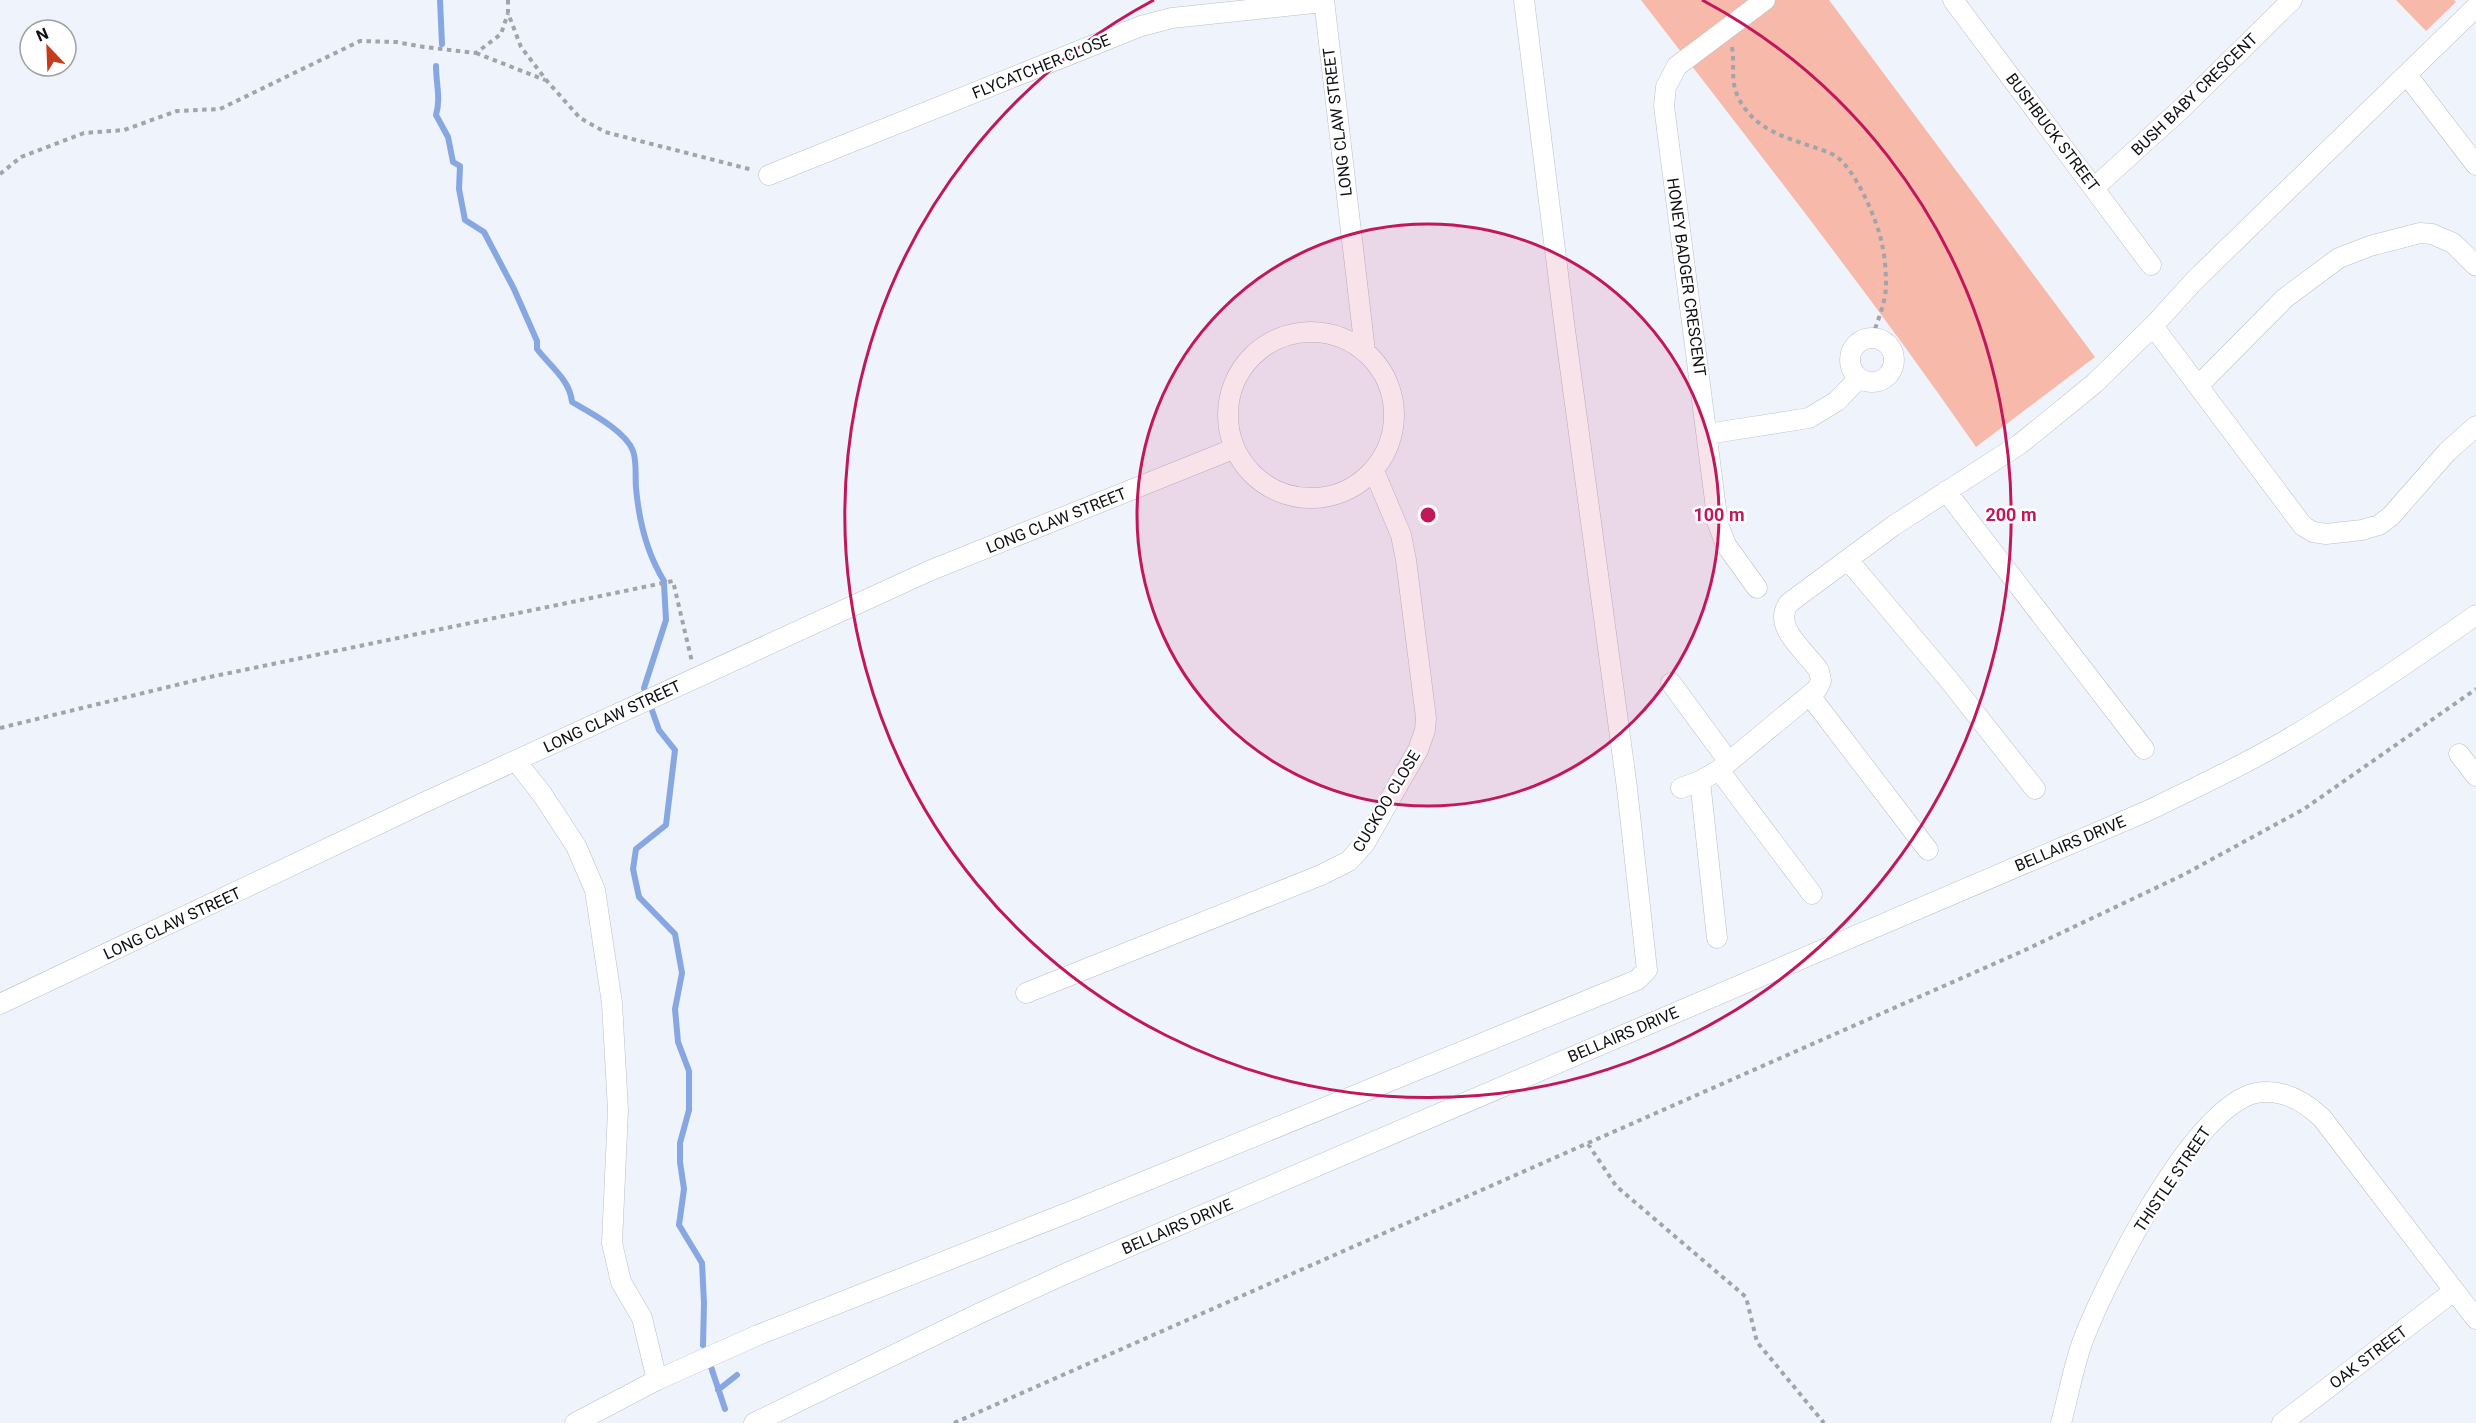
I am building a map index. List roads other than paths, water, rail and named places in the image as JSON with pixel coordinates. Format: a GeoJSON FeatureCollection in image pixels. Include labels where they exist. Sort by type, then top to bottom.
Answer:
{"type":"FeatureCollection","features":[{"type":"Feature","properties":{"kind":"street"},"geometry":{"type":"LineString","coordinates":[[575,1423],[657,1380],[758,1335],[1072,1211],[1637,980],[1647,970],[1627,788],[1565,330],[1524,0]]}},
{"type":"Feature","properties":{"kind":"street","name":"HONEY BADGER CRESCENT"},"geometry":{"type":"LineString","coordinates":[[1757,588],[1721,533],[1716,515],[1664,99],[1668,80],[1677,66],[1765,0]]}},
{"type":"Feature","properties":{"kind":"street","name":"BUSHBUCK STREET"},"geometry":{"type":"LineString","coordinates":[[1953,0],[2095,187],[2151,265]]}},
{"type":"Feature","properties":{"kind":"street","name":"BUSH BABY CRESCENT"},"geometry":{"type":"LineString","coordinates":[[2095,187],[2292,0]]}},
{"type":"Feature","properties":{"kind":"street","name":"FLYCATCHER CLOSE"},"geometry":{"type":"LineString","coordinates":[[769,175],[1141,26],[1172,18],[1323,1]]}},
{"type":"Feature","properties":{"kind":"street","name":"LONG CLAW STREET"},"geometry":{"type":"LineString","coordinates":[[1323,1],[1365,351]]}},
{"type":"Feature","properties":{"kind":"street"},"geometry":{"type":"LineString","coordinates":[[1681,788],[1700,781],[1724,766],[1810,697],[1819,685],[1821,675],[1786,628],[1783,619],[1784,611],[1789,603],[1946,491],[2004,455],[2096,383],[2154,326],[2203,272],[2476,7]]}},
{"type":"Feature","properties":{"kind":"street"},"geometry":{"type":"LineString","coordinates":[[2407,75],[2476,165]]}},
{"type":"Feature","properties":{"kind":"street"},"geometry":{"type":"LineString","coordinates":[[2199,386],[2284,298],[2339,258],[2370,246],[2420,233],[2432,234],[2453,243],[2476,266]]}},
{"type":"Feature","properties":{"kind":"street"},"geometry":{"type":"LineString","coordinates":[[2154,326],[2303,526],[2319,533],[2362,530],[2385,521],[2447,452],[2476,426]]}},
{"type":"Feature","properties":{"kind":"street"},"geometry":{"type":"LineString","coordinates":[[1313,332],[1341,337],[1365,351],[1380,368],[1390,387],[1395,409],[1393,431],[1386,452],[1374,471],[1352,488],[1326,498],[1298,498],[1271,489],[1256,478],[1233,449],[1227,422],[1229,394],[1241,368],[1260,348],[1286,335],[1313,332]]}},
{"type":"Feature","properties":{"kind":"street"},"geometry":{"type":"LineString","coordinates":[[1872,338],[1886,343],[1893,355],[1893,363],[1887,376],[1873,382],[1859,378],[1851,367],[1851,353],[1859,342],[1872,338]]}},
{"type":"Feature","properties":{"kind":"street"},"geometry":{"type":"LineString","coordinates":[[1707,434],[1809,418],[1837,401],[1859,378]]}},
{"type":"Feature","properties":{"kind":"street","name":"LONG CLAW STREET"},"geometry":{"type":"LineString","coordinates":[[0,1004],[688,680],[929,571],[1233,449]]}},
{"type":"Feature","properties":{"kind":"street","name":"CUCKOO CLOSE"},"geometry":{"type":"LineString","coordinates":[[1026,993],[1322,875],[1349,861],[1365,843],[1418,750],[1425,730],[1426,718],[1401,535],[1374,471]]}},
{"type":"Feature","properties":{"kind":"street"},"geometry":{"type":"LineString","coordinates":[[1946,491],[2144,749]]}},
{"type":"Feature","properties":{"kind":"street"},"geometry":{"type":"LineString","coordinates":[[1848,560],[1949,680],[2035,789]]}},
{"type":"Feature","properties":{"kind":"street","name":"BELLAIRS DRIVE"},"geometry":{"type":"LineString","coordinates":[[754,1423],[1067,1273],[2154,807],[2288,739],[2366,691],[2476,615]]}},
{"type":"Feature","properties":{"kind":"street"},"geometry":{"type":"LineString","coordinates":[[1671,682],[1724,766],[1812,894]]}},
{"type":"Feature","properties":{"kind":"street"},"geometry":{"type":"LineString","coordinates":[[1810,697],[1928,850]]}},
{"type":"Feature","properties":{"kind":"street"},"geometry":{"type":"LineString","coordinates":[[2459,754],[2476,776]]}},
{"type":"Feature","properties":{"kind":"street"},"geometry":{"type":"LineString","coordinates":[[516,761],[542,794],[576,846],[595,890],[612,1003],[618,1110],[612,1243],[621,1282],[642,1318],[657,1380]]}},
{"type":"Feature","properties":{"kind":"street"},"geometry":{"type":"LineString","coordinates":[[1700,781],[1717,938]]}},
{"type":"Feature","properties":{"kind":"street","name":"THISTLE STREET"},"geometry":{"type":"LineString","coordinates":[[2061,1423],[2081,1346],[2127,1246],[2167,1181],[2208,1125],[2228,1107],[2254,1094],[2270,1091],[2295,1098],[2309,1106],[2322,1118],[2476,1319]]}},
{"type":"Feature","properties":{"kind":"street","name":"OAK STREET"},"geometry":{"type":"LineString","coordinates":[[2282,1423],[2454,1291]]}},
{"type":"Feature","properties":{"kind":"waterway"},"geometry":{"type":"LineString","coordinates":[[440,0],[442,44]]}},
{"type":"Feature","properties":{"kind":"waterway"},"geometry":{"type":"LineString","coordinates":[[436,66],[438,97],[436,115],[448,137],[453,162],[460,166],[459,189],[465,220],[484,232],[514,289],[537,341],[537,349],[568,387],[572,402],[615,429],[633,451],[641,524],[652,559],[664,581]]}},
{"type":"Feature","properties":{"kind":"waterway"},"geometry":{"type":"LineString","coordinates":[[664,584],[666,620],[644,688],[659,730],[675,750],[666,825],[636,849],[633,869],[639,897],[675,934],[682,973],[675,1009],[678,1042],[689,1071],[689,1110],[680,1143],[684,1189],[679,1225],[702,1263],[703,1345]]}},
{"type":"Feature","properties":{"kind":"waterway"},"geometry":{"type":"LineString","coordinates":[[709,1361],[725,1409]]}},
{"type":"Feature","properties":{"kind":"waterway"},"geometry":{"type":"LineString","coordinates":[[718,1390],[737,1375]]}}]}
